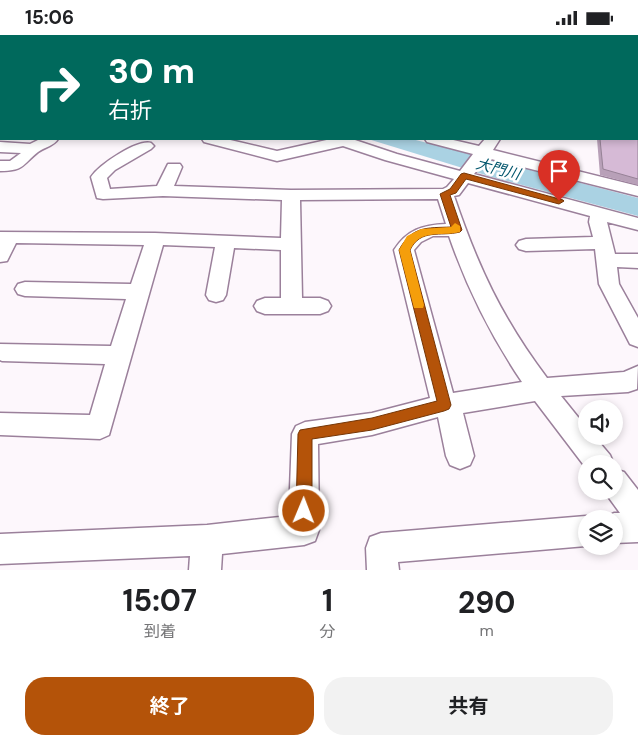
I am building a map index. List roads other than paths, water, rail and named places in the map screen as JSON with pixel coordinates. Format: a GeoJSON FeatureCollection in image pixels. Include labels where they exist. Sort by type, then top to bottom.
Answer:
{"type":"FeatureCollection","features":[{"type":"Feature","properties":{"kind":"street"},"geometry":{"type":"LineString","coordinates":[[0,166],[12,167],[20,163],[33,149],[49,140]]}},
{"type":"Feature","properties":{"kind":"street"},"geometry":{"type":"LineString","coordinates":[[213,140],[277,156],[341,140],[391,157],[465,175],[638,224]]}},
{"type":"Feature","properties":{"kind":"street"},"geometry":{"type":"LineString","coordinates":[[439,140],[486,147],[638,191]]}},
{"type":"Feature","properties":{"kind":"street"},"geometry":{"type":"LineString","coordinates":[[146,146],[110,167],[99,177],[103,194],[163,191],[291,195],[445,194],[453,191],[486,147]]}},
{"type":"Feature","properties":{"kind":"street"},"geometry":{"type":"LineString","coordinates":[[0,147],[33,149]]}},
{"type":"Feature","properties":{"kind":"street"},"geometry":{"type":"LineString","coordinates":[[163,191],[174,167]]}},
{"type":"Feature","properties":{"kind":"street"},"geometry":{"type":"LineString","coordinates":[[445,194],[473,275],[503,334],[541,389],[593,455]]}},
{"type":"Feature","properties":{"kind":"street"},"geometry":{"type":"LineString","coordinates":[[291,195],[292,306]]}},
{"type":"Feature","properties":{"kind":"street"},"geometry":{"type":"LineString","coordinates":[[599,213],[598,222],[609,285],[638,338]]}},
{"type":"Feature","properties":{"kind":"street"},"geometry":{"type":"LineString","coordinates":[[457,230],[425,231],[410,239],[404,250],[460,456]]}},
{"type":"Feature","properties":{"kind":"street"},"geometry":{"type":"LineString","coordinates":[[0,256],[5,237],[155,239],[290,244]]}},
{"type":"Feature","properties":{"kind":"street"},"geometry":{"type":"LineString","coordinates":[[0,424],[100,427],[119,355],[155,239]]}},
{"type":"Feature","properties":{"kind":"street"},"geometry":{"type":"LineString","coordinates":[[216,295],[225,242]]}},
{"type":"Feature","properties":{"kind":"street"},"geometry":{"type":"LineString","coordinates":[[526,245],[604,252],[638,261]]}},
{"type":"Feature","properties":{"kind":"street"},"geometry":{"type":"LineString","coordinates":[[25,289],[139,292]]}},
{"type":"Feature","properties":{"kind":"street"},"geometry":{"type":"LineString","coordinates":[[265,306],[320,306]]}},
{"type":"Feature","properties":{"kind":"street"},"geometry":{"type":"LineString","coordinates":[[2,351],[119,355]]}},
{"type":"Feature","properties":{"kind":"street"},"geometry":{"type":"LineString","coordinates":[[0,549],[207,540],[304,529],[305,434],[372,424],[446,405],[541,389],[636,381]]}},
{"type":"Feature","properties":{"kind":"street"},"geometry":{"type":"LineString","coordinates":[[623,494],[638,513]]}},
{"type":"Feature","properties":{"kind":"street"},"geometry":{"type":"LineString","coordinates":[[623,528],[638,527]]}},
{"type":"Feature","properties":{"kind":"street"},"geometry":{"type":"LineString","coordinates":[[384,570],[381,547],[578,532]]}},
{"type":"Feature","properties":{"kind":"street"},"geometry":{"type":"LineString","coordinates":[[205,570],[207,540]]}},
{"type":"Feature","properties":{"kind":"water","name":"大門川"},"geometry":{"type":"Polygon","coordinates":[[[371,140],[416,140],[638,198],[638,216],[492,177],[371,140]]]}}]}
